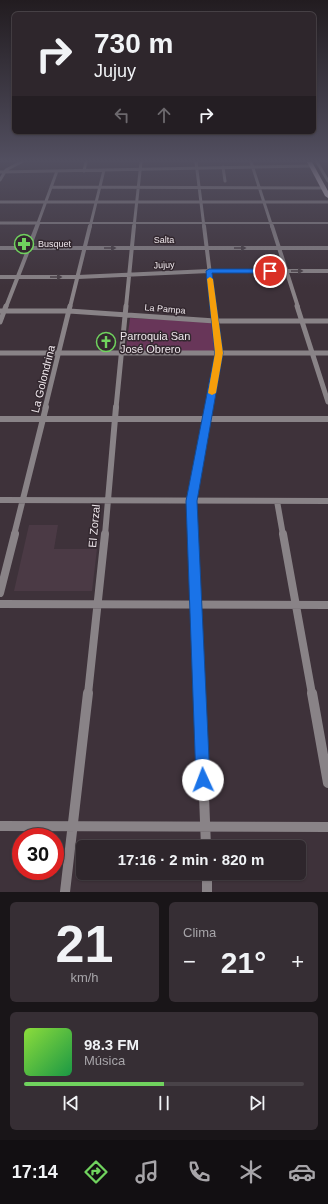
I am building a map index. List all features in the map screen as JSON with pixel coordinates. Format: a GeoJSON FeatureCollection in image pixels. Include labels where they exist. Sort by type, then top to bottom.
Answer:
{"type":"FeatureCollection","features":[{"type":"Feature","properties":{"kind":"street"},"geometry":{"type":"LineString","coordinates":[[0,322],[2,311],[29,248],[45,204]]}},
{"type":"Feature","properties":{"kind":"street","name":"La Golondrina"},"geometry":{"type":"LineString","coordinates":[[0,593],[96,204]]}},
{"type":"Feature","properties":{"kind":"street","name":"El Zorzal"},"geometry":{"type":"LineString","coordinates":[[65,892],[71,826],[98,605],[125,314],[138,204]]}},
{"type":"Feature","properties":{"kind":"street"},"geometry":{"type":"LineString","coordinates":[[201,204],[219,353],[192,501],[206,840]]}},
{"type":"Feature","properties":{"kind":"street"},"geometry":{"type":"LineString","coordinates":[[264,204],[328,402]]}},
{"type":"Feature","properties":{"kind":"street"},"geometry":{"type":"LineString","coordinates":[[0,223],[328,224]]}},
{"type":"Feature","properties":{"kind":"street","name":"Salta"},"geometry":{"type":"LineString","coordinates":[[0,248],[328,248]]}},
{"type":"Feature","properties":{"kind":"street","name":"Jujuy"},"geometry":{"type":"LineString","coordinates":[[0,277],[78,277],[209,271],[328,271]]}},
{"type":"Feature","properties":{"kind":"street","name":"La Pampa"},"geometry":{"type":"LineString","coordinates":[[2,311],[69,311],[215,321],[328,321]]}},
{"type":"Feature","properties":{"kind":"street"},"geometry":{"type":"LineString","coordinates":[[0,353],[328,353]]}},
{"type":"Feature","properties":{"kind":"street"},"geometry":{"type":"LineString","coordinates":[[0,419],[328,419]]}},
{"type":"Feature","properties":{"kind":"street"},"geometry":{"type":"LineString","coordinates":[[0,500],[328,501]]}},
{"type":"Feature","properties":{"kind":"street"},"geometry":{"type":"LineString","coordinates":[[277,501],[328,783]]}},
{"type":"Feature","properties":{"kind":"street"},"geometry":{"type":"LineString","coordinates":[[0,604],[328,605]]}},
{"type":"Feature","properties":{"kind":"street"},"geometry":{"type":"LineString","coordinates":[[0,826],[328,827]]}},
{"type":"Feature","properties":{"kind":"street"},"geometry":{"type":"LineString","coordinates":[[207,880],[207,892]]}},
{"type":"Feature","properties":{"kind":"shaded area"},"geometry":{"type":"Polygon","coordinates":[[[130,318],[209,322],[212,324],[215,349],[212,351],[129,351],[126,349],[130,318]]]}},
{"type":"Feature","properties":{"kind":"shaded area"},"geometry":{"type":"Polygon","coordinates":[[[29,525],[58,525],[54,549],[97,549],[92,591],[14,591],[29,525]]]}},
{"type":"Feature","properties":{"kind":"slow traffic"},"geometry":{"type":"LineString","coordinates":[[210,279],[219,353],[212,393]]}},
{"type":"Feature","properties":{"kind":"place","name":"Busquet"},"geometry":{"type":"Point","coordinates":[24,244]}},
{"type":"Feature","properties":{"kind":"place","name":"Parroquia San José Obrero"},"geometry":{"type":"Point","coordinates":[106,342]}},
{"type":"Feature","properties":{"kind":"route"},"geometry":{"type":"LineString","coordinates":[[203,780],[192,493],[219,353],[209,271],[270,271]]}}]}
